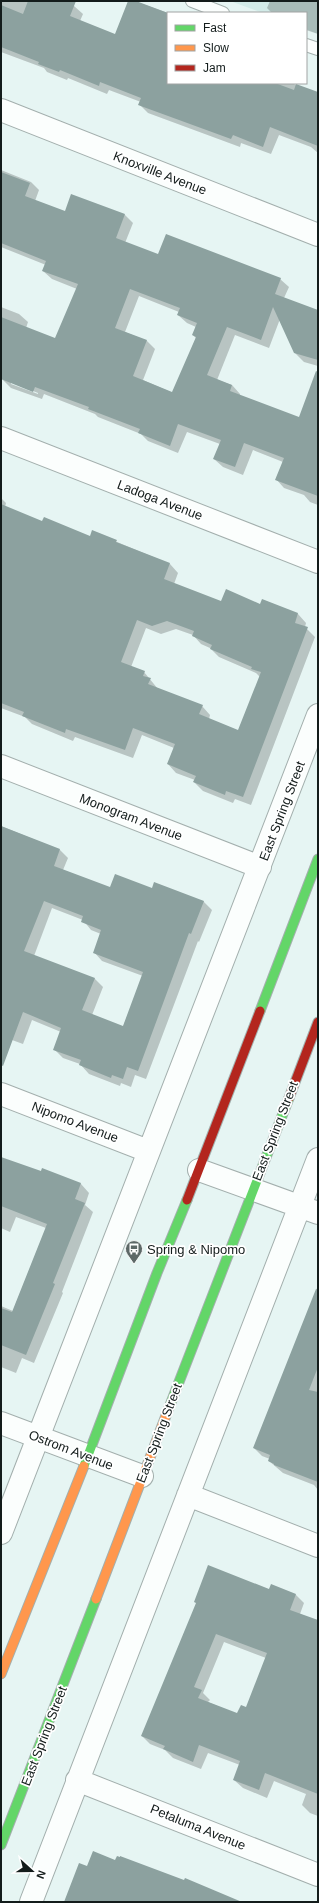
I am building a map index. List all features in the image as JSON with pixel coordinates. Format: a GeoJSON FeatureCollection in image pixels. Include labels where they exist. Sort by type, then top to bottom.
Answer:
{"type":"FeatureCollection","features":[{"type":"Feature","properties":{"kind":"main road"},"geometry":{"type":"LineString","coordinates":[[1,1674],[88,1456],[157,1273],[199,1170],[318,859]]}},
{"type":"Feature","properties":{"kind":"main road","name":"East Spring Street"},"geometry":{"type":"LineString","coordinates":[[1,1845],[318,1022]]}},
{"type":"Feature","properties":{"kind":"street","name":"Knoxville Avenue"},"geometry":{"type":"LineString","coordinates":[[1,110],[318,235]]}},
{"type":"Feature","properties":{"kind":"street","name":"Ladoga Avenue"},"geometry":{"type":"LineString","coordinates":[[1,438],[318,562]]}},
{"type":"Feature","properties":{"kind":"street","name":"East Spring Street"},"geometry":{"type":"LineString","coordinates":[[1,1533],[318,715]]}},
{"type":"Feature","properties":{"kind":"street","name":"Monogram Avenue"},"geometry":{"type":"LineString","coordinates":[[1,766],[260,867]]}},
{"type":"Feature","properties":{"kind":"street","name":"Nipomo Avenue"},"geometry":{"type":"LineString","coordinates":[[1,1094],[148,1151]]}},
{"type":"Feature","properties":{"kind":"street"},"geometry":{"type":"LineString","coordinates":[[31,1902],[188,1495],[309,1210],[318,1159]]}},
{"type":"Feature","properties":{"kind":"street"},"geometry":{"type":"LineString","coordinates":[[199,1170],[309,1210]]}},
{"type":"Feature","properties":{"kind":"street","name":"Ostrom Avenue"},"geometry":{"type":"LineString","coordinates":[[1,1423],[142,1476]]}},
{"type":"Feature","properties":{"kind":"street"},"geometry":{"type":"LineString","coordinates":[[188,1495],[318,1546]]}},
{"type":"Feature","properties":{"kind":"street","name":"Petaluma Avenue"},"geometry":{"type":"LineString","coordinates":[[77,1780],[318,1875]]}},
{"type":"Feature","properties":{"kind":"lane"},"geometry":{"type":"LineString","coordinates":[[192,1],[220,12]]}},
{"type":"Feature","properties":{"kind":"lane"},"geometry":{"type":"LineString","coordinates":[[307,45],[318,49]]}},
{"type":"Feature","properties":{"kind":"shaded area"},"geometry":{"type":"Polygon","coordinates":[[[230,1],[318,1],[318,34],[307,29],[307,12],[260,12],[230,1]]]}},
{"type":"Feature","properties":{"kind":"building"},"geometry":{"type":"Polygon","coordinates":[[[28,1],[76,1],[70,16],[115,34],[128,1],[136,1],[167,13],[167,84],[278,84],[294,90],[296,84],[318,92],[318,146],[270,127],[263,147],[233,135],[231,139],[138,105],[141,98],[100,82],[99,86],[60,70],[59,72],[38,64],[39,62],[1,47],[1,5],[23,14],[28,1]]]}},
{"type":"Feature","properties":{"kind":"building"},"geometry":{"type":"Polygon","coordinates":[[[1,172],[30,183],[25,196],[65,211],[71,194],[125,214],[116,238],[158,254],[166,234],[281,278],[275,294],[318,310],[318,360],[294,353],[273,307],[261,340],[227,327],[207,375],[232,385],[230,391],[299,417],[316,371],[318,372],[318,496],[275,480],[284,458],[244,443],[235,467],[213,459],[221,440],[178,424],[170,446],[138,433],[140,429],[88,409],[89,407],[35,387],[33,392],[1,379],[1,317],[55,338],[78,284],[42,271],[46,261],[1,243],[1,172]],[[130,289],[115,328],[147,340],[133,376],[172,392],[196,337],[192,335],[197,323],[177,315],[180,308],[130,289]]]}},
{"type":"Feature","properties":{"kind":"building"},"geometry":{"type":"Polygon","coordinates":[[[1,504],[42,521],[44,517],[90,536],[92,530],[117,540],[116,542],[170,563],[164,579],[221,601],[226,589],[260,604],[262,599],[298,613],[295,623],[308,627],[243,797],[226,791],[225,795],[193,782],[196,776],[167,764],[175,744],[133,728],[125,750],[66,729],[65,733],[22,716],[24,712],[1,703],[1,504]],[[137,620],[121,662],[145,671],[143,676],[151,678],[148,684],[203,705],[199,714],[238,730],[261,672],[251,669],[252,667],[210,649],[212,645],[192,636],[194,631],[167,621],[152,626],[137,620]]]}},
{"type":"Feature","properties":{"kind":"building"},"geometry":{"type":"Polygon","coordinates":[[[1,826],[60,849],[54,866],[110,887],[115,874],[152,888],[154,882],[204,901],[191,934],[189,933],[138,1071],[127,1067],[123,1079],[112,1075],[111,1078],[79,1065],[81,1060],[53,1050],[61,1028],[23,1012],[3,1066],[1,1065],[1,826]],[[44,901],[24,951],[95,978],[82,1010],[123,1026],[143,972],[93,953],[101,930],[81,922],[83,916],[44,901]]]}},
{"type":"Feature","properties":{"kind":"building"},"geometry":{"type":"Polygon","coordinates":[[[1,1157],[41,1171],[42,1168],[81,1183],[75,1199],[85,1203],[53,1283],[55,1284],[26,1355],[1,1345],[1,1308],[12,1312],[47,1224],[1,1206],[1,1157]]]}},
{"type":"Feature","properties":{"kind":"building"},"geometry":{"type":"Polygon","coordinates":[[[316,1289],[318,1290],[318,1367],[309,1390],[318,1392],[318,1482],[274,1465],[268,1461],[270,1455],[253,1448],[316,1289]]]}},
{"type":"Feature","properties":{"kind":"building"},"geometry":{"type":"Polygon","coordinates":[[[208,1565],[269,1589],[271,1584],[296,1594],[290,1610],[318,1620],[318,1794],[265,1773],[259,1790],[233,1780],[240,1761],[199,1745],[193,1762],[163,1749],[165,1746],[141,1736],[196,1603],[194,1602],[208,1565]],[[216,1634],[194,1687],[202,1690],[198,1698],[237,1713],[241,1705],[246,1707],[267,1653],[216,1634]]]}},
{"type":"Feature","properties":{"kind":"building"},"geometry":{"type":"Polygon","coordinates":[[[93,1851],[115,1860],[117,1856],[120,1856],[184,1880],[185,1878],[242,1902],[64,1902],[79,1863],[87,1866],[93,1851]]]}},
{"type":"Feature","properties":{"kind":"traffic: fast"},"geometry":{"type":"LineString","coordinates":[[260,1011],[318,859]]}},
{"type":"Feature","properties":{"kind":"traffic: fast"},"geometry":{"type":"LineString","coordinates":[[167,1413],[289,1098]]}},
{"type":"Feature","properties":{"kind":"traffic: fast"},"geometry":{"type":"LineString","coordinates":[[84,1466],[157,1273],[187,1200]]}},
{"type":"Feature","properties":{"kind":"traffic: fast"},"geometry":{"type":"LineString","coordinates":[[1,1845],[96,1599]]}},
{"type":"Feature","properties":{"kind":"traffic: slow"},"geometry":{"type":"LineString","coordinates":[[96,1599],[167,1413]]}},
{"type":"Feature","properties":{"kind":"traffic: slow"},"geometry":{"type":"LineString","coordinates":[[1,1674],[84,1466]]}},
{"type":"Feature","properties":{"kind":"traffic: jam"},"geometry":{"type":"LineString","coordinates":[[187,1200],[260,1011]]}},
{"type":"Feature","properties":{"kind":"traffic: jam"},"geometry":{"type":"LineString","coordinates":[[289,1098],[318,1022]]}},
{"type":"Feature","properties":{"kind":"place","name":"Spring & Nipomo"},"geometry":{"type":"Point","coordinates":[134,1264]}}]}
